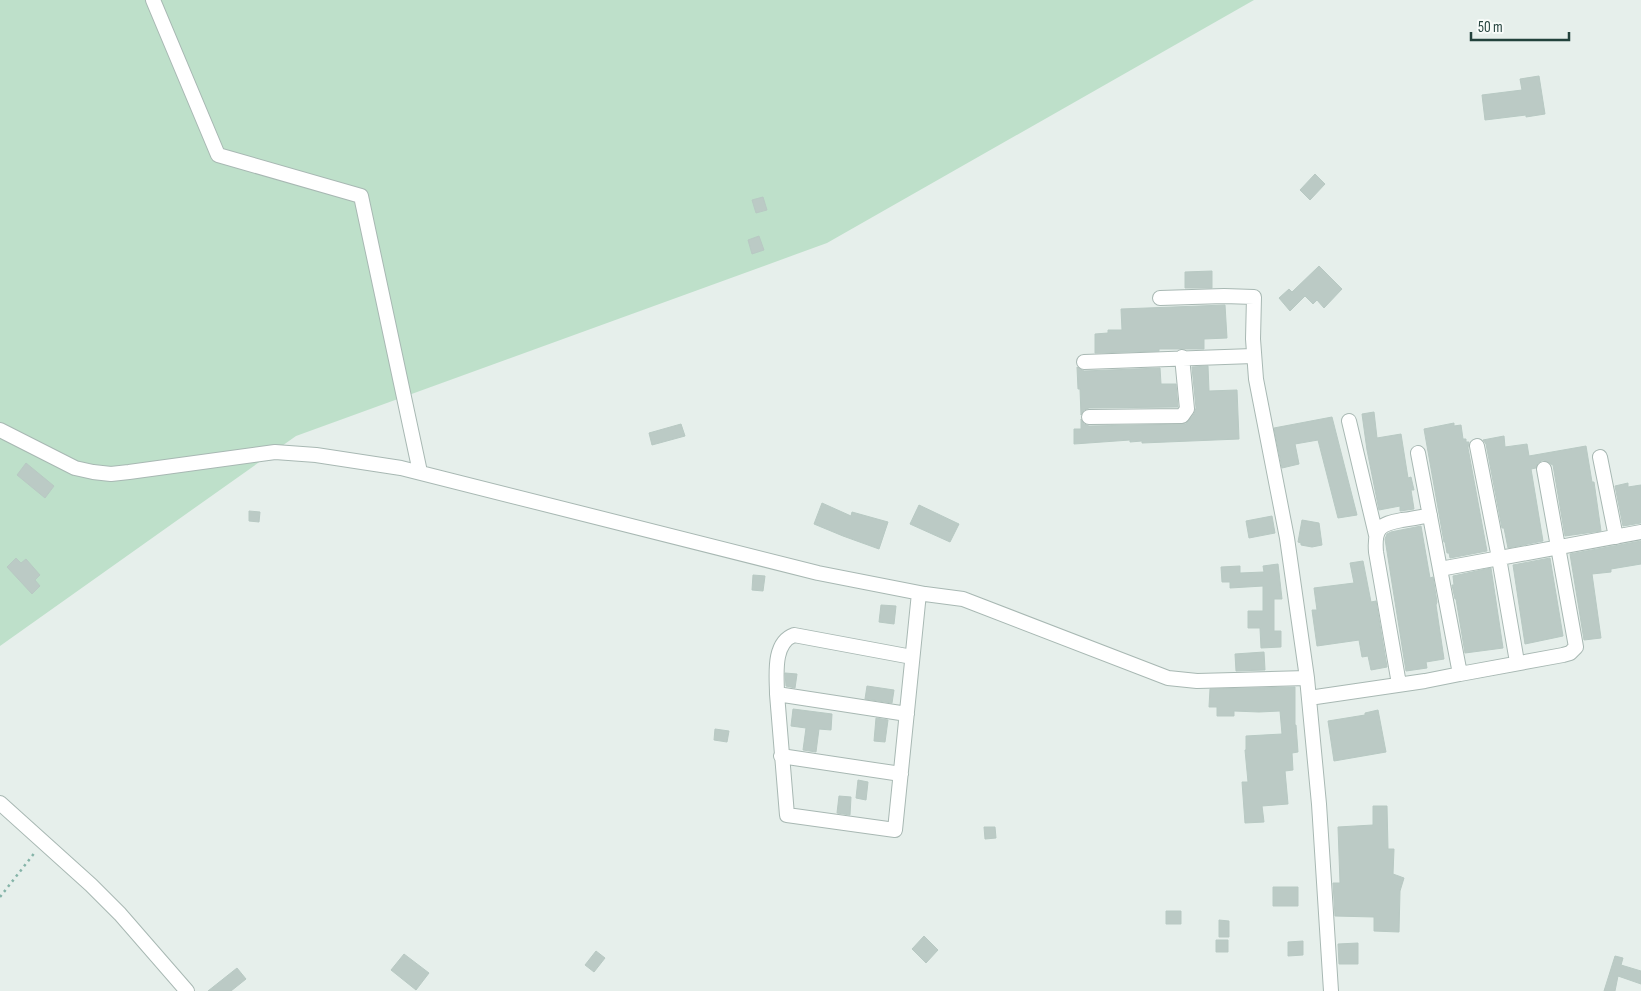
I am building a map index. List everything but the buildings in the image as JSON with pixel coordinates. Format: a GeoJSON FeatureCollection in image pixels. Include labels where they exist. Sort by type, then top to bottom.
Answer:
{"type":"FeatureCollection","features":[{"type":"Feature","properties":{"kind":"street"},"geometry":{"type":"LineString","coordinates":[[153,0],[218,155],[361,196],[420,472]]}},
{"type":"Feature","properties":{"kind":"street"},"geometry":{"type":"LineString","coordinates":[[1160,298],[1253,296],[1255,300],[1253,356],[1256,379],[1288,547],[1307,678],[1319,804],[1331,991]]}},
{"type":"Feature","properties":{"kind":"street"},"geometry":{"type":"LineString","coordinates":[[1084,362],[1182,357],[1253,356]]}},
{"type":"Feature","properties":{"kind":"street"},"geometry":{"type":"LineString","coordinates":[[1088,417],[1182,416],[1186,409],[1182,357]]}},
{"type":"Feature","properties":{"kind":"street"},"geometry":{"type":"LineString","coordinates":[[1349,421],[1376,536],[1376,552],[1399,684]]}},
{"type":"Feature","properties":{"kind":"street"},"geometry":{"type":"LineString","coordinates":[[0,430],[75,468],[111,474],[276,452],[316,455],[420,472],[818,573],[922,594],[963,599],[1168,678],[1197,681],[1307,678]]}},
{"type":"Feature","properties":{"kind":"street"},"geometry":{"type":"LineString","coordinates":[[1477,446],[1517,662]]}},
{"type":"Feature","properties":{"kind":"street"},"geometry":{"type":"LineString","coordinates":[[1418,452],[1460,674]]}},
{"type":"Feature","properties":{"kind":"street"},"geometry":{"type":"LineString","coordinates":[[1600,457],[1616,537]]}},
{"type":"Feature","properties":{"kind":"street"},"geometry":{"type":"LineString","coordinates":[[1309,698],[1460,674],[1563,655],[1574,650],[1576,647],[1544,469]]}},
{"type":"Feature","properties":{"kind":"street"},"geometry":{"type":"LineString","coordinates":[[1376,536],[1383,525],[1388,523],[1430,515]]}},
{"type":"Feature","properties":{"kind":"street"},"geometry":{"type":"LineString","coordinates":[[1440,569],[1641,532]]}},
{"type":"Feature","properties":{"kind":"street"},"geometry":{"type":"LineString","coordinates":[[912,657],[794,635],[786,640],[779,654],[777,694],[787,816],[895,830],[912,657],[922,594]]}},
{"type":"Feature","properties":{"kind":"street"},"geometry":{"type":"LineString","coordinates":[[777,694],[907,714]]}},
{"type":"Feature","properties":{"kind":"street"},"geometry":{"type":"LineString","coordinates":[[781,756],[901,774]]}},
{"type":"Feature","properties":{"kind":"street"},"geometry":{"type":"LineString","coordinates":[[0,802],[91,884],[120,914],[187,991]]}},
{"type":"Feature","properties":{"kind":"path"},"geometry":{"type":"LineString","coordinates":[[0,897],[43,842]]}},
{"type":"Feature","properties":{"kind":"green space"},"geometry":{"type":"Polygon","coordinates":[[[0,0],[1254,0],[827,243],[296,436],[0,646],[0,0]]]}}]}
